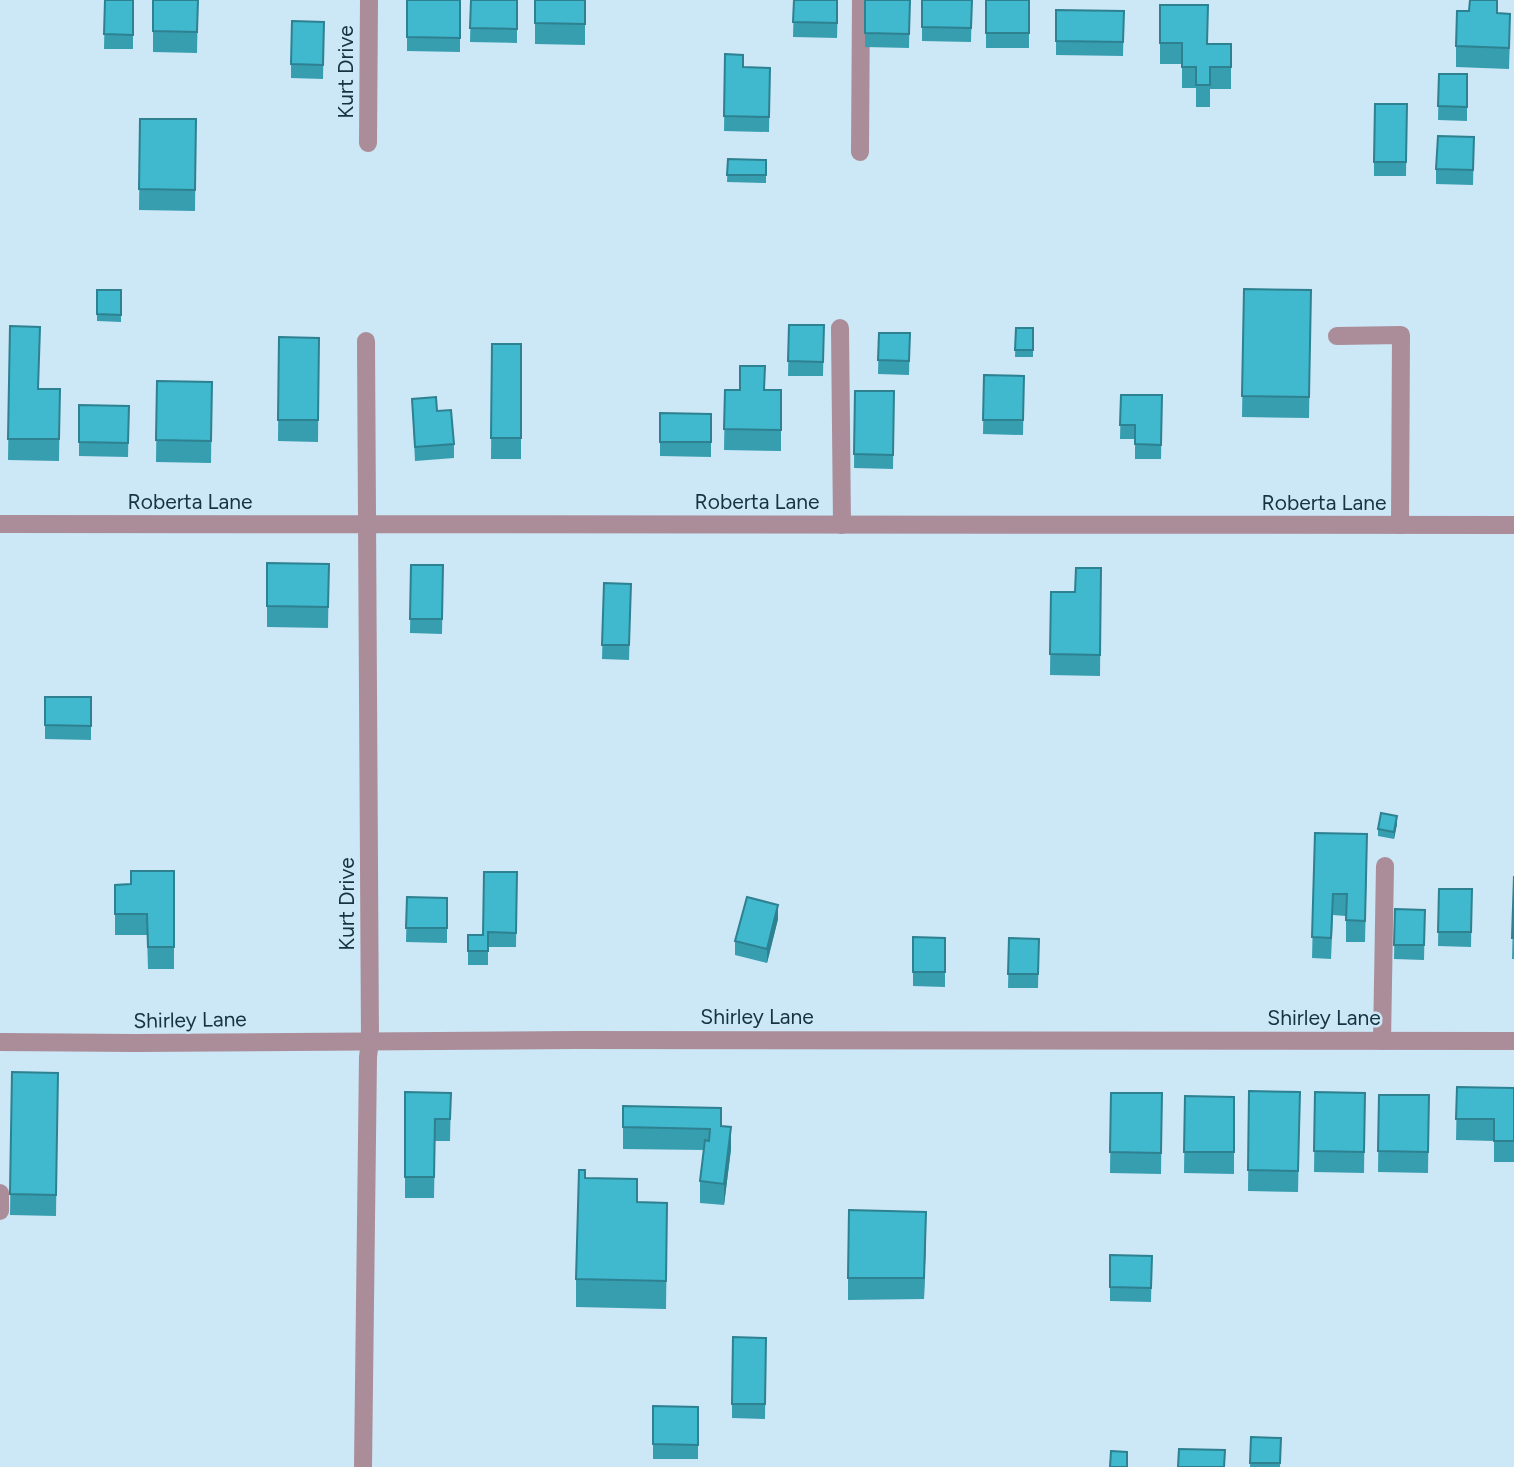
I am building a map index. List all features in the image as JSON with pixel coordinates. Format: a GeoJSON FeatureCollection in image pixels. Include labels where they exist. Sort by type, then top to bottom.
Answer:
{"type":"FeatureCollection","features":[{"type":"Feature","properties":{"kind":"street","name":"Kurt Drive"},"geometry":{"type":"LineString","coordinates":[[368,144],[369,0]]}},
{"type":"Feature","properties":{"kind":"street"},"geometry":{"type":"LineString","coordinates":[[860,152],[861,0]]}},
{"type":"Feature","properties":{"kind":"street"},"geometry":{"type":"LineString","coordinates":[[840,328],[842,525]]}},
{"type":"Feature","properties":{"kind":"street"},"geometry":{"type":"LineString","coordinates":[[1338,336],[1402,335],[1400,525]]}},
{"type":"Feature","properties":{"kind":"street","name":"Kurt Drive"},"geometry":{"type":"LineString","coordinates":[[363,1467],[370,1041],[366,341]]}},
{"type":"Feature","properties":{"kind":"street","name":"Roberta Lane"},"geometry":{"type":"LineString","coordinates":[[0,524],[1514,526]]}},
{"type":"Feature","properties":{"kind":"street"},"geometry":{"type":"LineString","coordinates":[[1382,1041],[1385,866]]}},
{"type":"Feature","properties":{"kind":"street","name":"Shirley Lane"},"geometry":{"type":"LineString","coordinates":[[0,1042],[1514,1041]]}},
{"type":"Feature","properties":{"kind":"street"},"geometry":{"type":"LineString","coordinates":[[0,1193],[1,1211]]}},
{"type":"Feature","properties":{"kind":"building"},"geometry":{"type":"Polygon","coordinates":[[[105,0],[133,0],[133,35],[104,34],[105,0]]]}},
{"type":"Feature","properties":{"kind":"building"},"geometry":{"type":"Polygon","coordinates":[[[153,0],[198,0],[197,32],[153,31],[153,0]]]}},
{"type":"Feature","properties":{"kind":"building"},"geometry":{"type":"Polygon","coordinates":[[[407,0],[460,0],[460,38],[407,37],[407,0]]]}},
{"type":"Feature","properties":{"kind":"building"},"geometry":{"type":"Polygon","coordinates":[[[471,0],[517,0],[517,29],[470,28],[471,0]]]}},
{"type":"Feature","properties":{"kind":"building"},"geometry":{"type":"Polygon","coordinates":[[[535,0],[585,0],[585,24],[535,23],[535,0]]]}},
{"type":"Feature","properties":{"kind":"building"},"geometry":{"type":"Polygon","coordinates":[[[794,0],[837,0],[837,23],[793,22],[794,0]]]}},
{"type":"Feature","properties":{"kind":"building"},"geometry":{"type":"Polygon","coordinates":[[[865,0],[910,0],[909,34],[865,33],[865,0]]]}},
{"type":"Feature","properties":{"kind":"building"},"geometry":{"type":"Polygon","coordinates":[[[922,0],[972,0],[971,28],[922,27],[922,0]]]}},
{"type":"Feature","properties":{"kind":"building"},"geometry":{"type":"Polygon","coordinates":[[[986,0],[1029,0],[1029,33],[986,33],[986,0]]]}},
{"type":"Feature","properties":{"kind":"building"},"geometry":{"type":"Polygon","coordinates":[[[1470,0],[1497,0],[1497,13],[1510,14],[1509,48],[1456,46],[1457,11],[1469,11],[1470,0]]]}},
{"type":"Feature","properties":{"kind":"building"},"geometry":{"type":"Polygon","coordinates":[[[1160,5],[1208,5],[1207,44],[1231,44],[1231,67],[1210,67],[1210,85],[1196,85],[1196,67],[1182,67],[1182,43],[1160,43],[1160,5]]]}},
{"type":"Feature","properties":{"kind":"building"},"geometry":{"type":"Polygon","coordinates":[[[1056,10],[1124,11],[1123,42],[1056,41],[1056,10]]]}},
{"type":"Feature","properties":{"kind":"building"},"geometry":{"type":"Polygon","coordinates":[[[292,21],[324,22],[323,65],[291,64],[292,21]]]}},
{"type":"Feature","properties":{"kind":"building"},"geometry":{"type":"Polygon","coordinates":[[[725,54],[743,55],[743,67],[770,68],[769,117],[724,116],[725,54]]]}},
{"type":"Feature","properties":{"kind":"building"},"geometry":{"type":"Polygon","coordinates":[[[1439,74],[1467,74],[1467,107],[1438,106],[1439,74]]]}},
{"type":"Feature","properties":{"kind":"building"},"geometry":{"type":"Polygon","coordinates":[[[1375,104],[1407,104],[1406,162],[1374,162],[1375,104]]]}},
{"type":"Feature","properties":{"kind":"building"},"geometry":{"type":"Polygon","coordinates":[[[140,119],[196,119],[195,190],[139,189],[140,119]]]}},
{"type":"Feature","properties":{"kind":"building"},"geometry":{"type":"Polygon","coordinates":[[[1438,136],[1474,137],[1473,170],[1436,169],[1438,136]]]}},
{"type":"Feature","properties":{"kind":"building"},"geometry":{"type":"Polygon","coordinates":[[[728,159],[766,160],[766,175],[727,175],[728,159]]]}},
{"type":"Feature","properties":{"kind":"building"},"geometry":{"type":"Polygon","coordinates":[[[1244,289],[1311,290],[1309,397],[1242,396],[1244,289]]]}},
{"type":"Feature","properties":{"kind":"building"},"geometry":{"type":"Polygon","coordinates":[[[97,290],[121,290],[121,315],[97,314],[97,290]]]}},
{"type":"Feature","properties":{"kind":"building"},"geometry":{"type":"Polygon","coordinates":[[[789,325],[824,325],[823,362],[788,361],[789,325]]]}},
{"type":"Feature","properties":{"kind":"building"},"geometry":{"type":"Polygon","coordinates":[[[10,326],[40,327],[38,389],[60,389],[59,439],[8,439],[10,326]]]}},
{"type":"Feature","properties":{"kind":"building"},"geometry":{"type":"Polygon","coordinates":[[[1016,328],[1033,328],[1033,350],[1015,350],[1016,328]]]}},
{"type":"Feature","properties":{"kind":"building"},"geometry":{"type":"Polygon","coordinates":[[[879,333],[910,333],[909,361],[878,360],[879,333]]]}},
{"type":"Feature","properties":{"kind":"building"},"geometry":{"type":"Polygon","coordinates":[[[279,337],[319,338],[318,420],[278,420],[279,337]]]}},
{"type":"Feature","properties":{"kind":"building"},"geometry":{"type":"Polygon","coordinates":[[[492,344],[521,344],[521,438],[491,438],[492,344]]]}},
{"type":"Feature","properties":{"kind":"building"},"geometry":{"type":"Polygon","coordinates":[[[740,366],[765,366],[764,390],[781,390],[781,430],[724,429],[725,390],[740,390],[740,366]]]}},
{"type":"Feature","properties":{"kind":"building"},"geometry":{"type":"Polygon","coordinates":[[[984,375],[1024,376],[1023,420],[983,420],[984,375]]]}},
{"type":"Feature","properties":{"kind":"building"},"geometry":{"type":"Polygon","coordinates":[[[157,381],[212,382],[211,441],[156,440],[157,381]]]}},
{"type":"Feature","properties":{"kind":"building"},"geometry":{"type":"Polygon","coordinates":[[[855,391],[894,391],[893,455],[854,454],[855,391]]]}},
{"type":"Feature","properties":{"kind":"building"},"geometry":{"type":"Polygon","coordinates":[[[1121,395],[1162,395],[1161,445],[1135,444],[1135,425],[1120,425],[1121,395]]]}},
{"type":"Feature","properties":{"kind":"building"},"geometry":{"type":"Polygon","coordinates":[[[436,397],[437,411],[451,410],[454,444],[415,447],[412,399],[436,397]]]}},
{"type":"Feature","properties":{"kind":"building"},"geometry":{"type":"Polygon","coordinates":[[[79,405],[129,406],[128,443],[79,442],[79,405]]]}},
{"type":"Feature","properties":{"kind":"building"},"geometry":{"type":"Polygon","coordinates":[[[660,413],[711,414],[711,442],[660,442],[660,413]]]}},
{"type":"Feature","properties":{"kind":"building"},"geometry":{"type":"Polygon","coordinates":[[[267,563],[329,564],[328,607],[267,606],[267,563]]]}},
{"type":"Feature","properties":{"kind":"building"},"geometry":{"type":"Polygon","coordinates":[[[411,565],[443,565],[442,619],[410,619],[411,565]]]}},
{"type":"Feature","properties":{"kind":"building"},"geometry":{"type":"Polygon","coordinates":[[[1076,568],[1101,568],[1100,655],[1050,654],[1051,592],[1075,592],[1076,568]]]}},
{"type":"Feature","properties":{"kind":"building"},"geometry":{"type":"Polygon","coordinates":[[[604,583],[631,584],[629,645],[602,645],[604,583]]]}},
{"type":"Feature","properties":{"kind":"building"},"geometry":{"type":"Polygon","coordinates":[[[45,697],[91,697],[91,726],[45,725],[45,697]]]}},
{"type":"Feature","properties":{"kind":"building"},"geometry":{"type":"Polygon","coordinates":[[[1381,813],[1397,816],[1394,832],[1378,829],[1381,813]]]}},
{"type":"Feature","properties":{"kind":"building"},"geometry":{"type":"Polygon","coordinates":[[[1315,833],[1367,834],[1365,921],[1346,920],[1347,894],[1333,894],[1331,938],[1312,937],[1315,833]]]}},
{"type":"Feature","properties":{"kind":"building"},"geometry":{"type":"Polygon","coordinates":[[[131,871],[174,871],[174,947],[148,947],[147,914],[115,914],[115,885],[131,884],[131,871]]]}},
{"type":"Feature","properties":{"kind":"building"},"geometry":{"type":"Polygon","coordinates":[[[484,872],[517,872],[516,933],[488,932],[488,951],[468,951],[468,935],[483,935],[484,872]]]}},
{"type":"Feature","properties":{"kind":"building"},"geometry":{"type":"Polygon","coordinates":[[[1514,876],[1514,938],[1512,938],[1514,876]]]}},
{"type":"Feature","properties":{"kind":"building"},"geometry":{"type":"Polygon","coordinates":[[[1439,889],[1472,889],[1471,932],[1438,932],[1439,889]]]}},
{"type":"Feature","properties":{"kind":"building"},"geometry":{"type":"Polygon","coordinates":[[[407,897],[447,898],[447,928],[406,928],[407,897]]]}},
{"type":"Feature","properties":{"kind":"building"},"geometry":{"type":"Polygon","coordinates":[[[747,897],[778,905],[767,949],[735,941],[747,897]]]}},
{"type":"Feature","properties":{"kind":"building"},"geometry":{"type":"Polygon","coordinates":[[[1395,909],[1425,910],[1424,945],[1394,945],[1395,909]]]}},
{"type":"Feature","properties":{"kind":"building"},"geometry":{"type":"Polygon","coordinates":[[[913,937],[945,938],[945,972],[913,972],[913,937]]]}},
{"type":"Feature","properties":{"kind":"building"},"geometry":{"type":"Polygon","coordinates":[[[1009,938],[1039,939],[1038,974],[1008,974],[1009,938]]]}},
{"type":"Feature","properties":{"kind":"building"},"geometry":{"type":"Polygon","coordinates":[[[12,1072],[58,1073],[56,1195],[10,1194],[12,1072]]]}},
{"type":"Feature","properties":{"kind":"building"},"geometry":{"type":"Polygon","coordinates":[[[1457,1087],[1514,1088],[1514,1141],[1494,1141],[1494,1119],[1456,1119],[1457,1087]]]}},
{"type":"Feature","properties":{"kind":"building"},"geometry":{"type":"Polygon","coordinates":[[[1249,1091],[1300,1092],[1298,1171],[1248,1170],[1249,1091]]]}},
{"type":"Feature","properties":{"kind":"building"},"geometry":{"type":"Polygon","coordinates":[[[405,1092],[451,1093],[450,1119],[435,1119],[434,1177],[405,1177],[405,1092]]]}},
{"type":"Feature","properties":{"kind":"building"},"geometry":{"type":"Polygon","coordinates":[[[1315,1092],[1365,1093],[1364,1152],[1314,1151],[1315,1092]]]}},
{"type":"Feature","properties":{"kind":"building"},"geometry":{"type":"Polygon","coordinates":[[[1111,1093],[1162,1093],[1161,1153],[1110,1152],[1111,1093]]]}},
{"type":"Feature","properties":{"kind":"building"},"geometry":{"type":"Polygon","coordinates":[[[1379,1095],[1429,1095],[1428,1152],[1378,1151],[1379,1095]]]}},
{"type":"Feature","properties":{"kind":"building"},"geometry":{"type":"Polygon","coordinates":[[[1185,1096],[1234,1097],[1234,1152],[1184,1152],[1185,1096]]]}},
{"type":"Feature","properties":{"kind":"building"},"geometry":{"type":"Polygon","coordinates":[[[623,1106],[721,1108],[721,1126],[731,1127],[724,1184],[700,1181],[705,1140],[709,1141],[710,1129],[623,1127],[623,1106]]]}},
{"type":"Feature","properties":{"kind":"building"},"geometry":{"type":"Polygon","coordinates":[[[579,1170],[585,1170],[585,1178],[637,1179],[637,1202],[667,1203],[666,1281],[576,1279],[579,1170]]]}},
{"type":"Feature","properties":{"kind":"building"},"geometry":{"type":"Polygon","coordinates":[[[849,1210],[926,1212],[924,1278],[848,1278],[849,1210]]]}},
{"type":"Feature","properties":{"kind":"building"},"geometry":{"type":"Polygon","coordinates":[[[1110,1255],[1152,1256],[1151,1288],[1110,1287],[1110,1255]]]}},
{"type":"Feature","properties":{"kind":"building"},"geometry":{"type":"Polygon","coordinates":[[[733,1337],[766,1338],[765,1404],[732,1404],[733,1337]]]}},
{"type":"Feature","properties":{"kind":"building"},"geometry":{"type":"Polygon","coordinates":[[[653,1406],[698,1407],[698,1445],[653,1444],[653,1406]]]}},
{"type":"Feature","properties":{"kind":"building"},"geometry":{"type":"Polygon","coordinates":[[[1251,1437],[1281,1438],[1280,1463],[1250,1463],[1251,1437]]]}},
{"type":"Feature","properties":{"kind":"building"},"geometry":{"type":"Polygon","coordinates":[[[1179,1449],[1225,1450],[1224,1467],[1178,1467],[1179,1449]]]}},
{"type":"Feature","properties":{"kind":"building"},"geometry":{"type":"Polygon","coordinates":[[[1111,1451],[1127,1452],[1127,1467],[1110,1467],[1111,1451]]]}}]}
